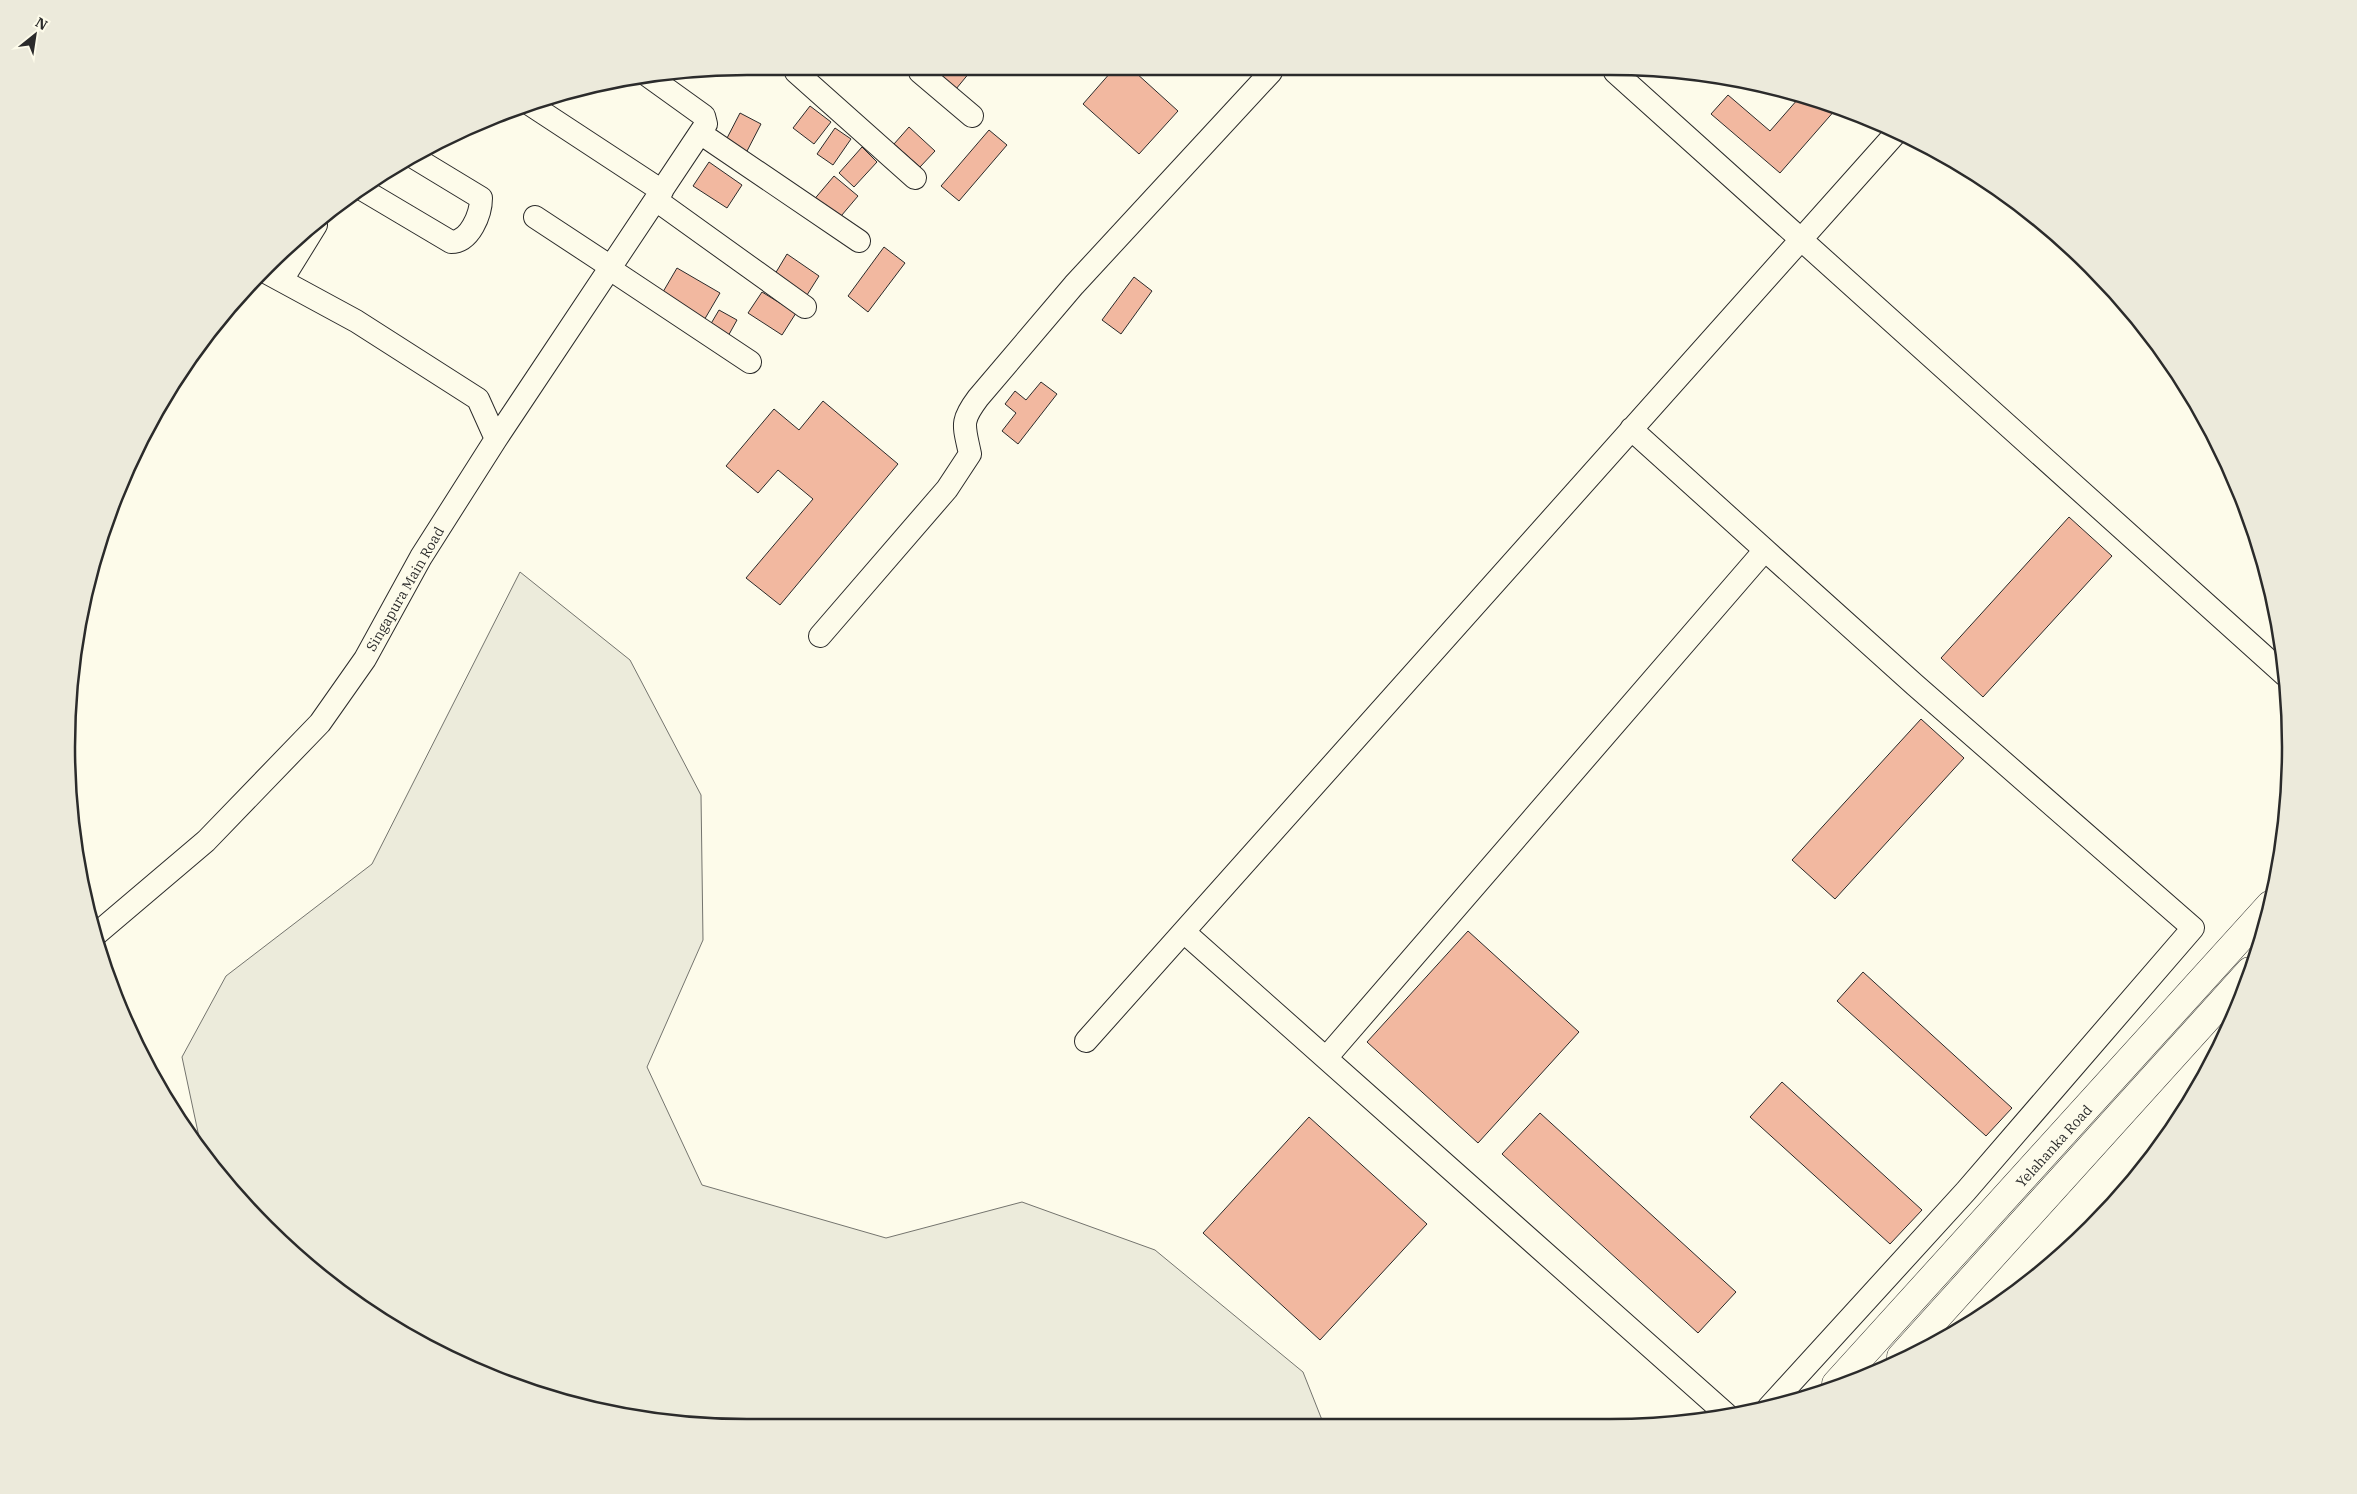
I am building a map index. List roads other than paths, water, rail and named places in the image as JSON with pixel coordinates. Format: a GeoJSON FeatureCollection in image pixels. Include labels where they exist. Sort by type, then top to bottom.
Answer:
{"type":"FeatureCollection","features":[{"type":"Feature","properties":{"kind":"main road","name":"Yelahanka Road"},"geometry":{"type":"LineString","coordinates":[[1842,1377],[2260,916]]}},
{"type":"Feature","properties":{"kind":"main road","name":"Yelahanka Road"},"geometry":{"type":"LineString","coordinates":[[1906,1350],[2238,984]]}},
{"type":"Feature","properties":{"kind":"street"},"geometry":{"type":"LineString","coordinates":[[799,75],[915,178]]}},
{"type":"Feature","properties":{"kind":"street"},"geometry":{"type":"LineString","coordinates":[[924,75],[972,116]]}},
{"type":"Feature","properties":{"kind":"street"},"geometry":{"type":"LineString","coordinates":[[820,636],[947,489],[970,454],[964,424],[966,414],[978,398],[1074,285],[1268,75]]}},
{"type":"Feature","properties":{"kind":"street"},"geometry":{"type":"LineString","coordinates":[[1619,75],[1800,240],[2276,660]]}},
{"type":"Feature","properties":{"kind":"street"},"geometry":{"type":"LineString","coordinates":[[657,81],[704,116],[706,124],[700,133],[859,241]]}},
{"type":"Feature","properties":{"kind":"street"},"geometry":{"type":"LineString","coordinates":[[537,109],[659,196],[805,306]]}},
{"type":"Feature","properties":{"kind":"street","name":"Singapura Main Road"},"geometry":{"type":"LineString","coordinates":[[101,930],[206,841],[320,723],[365,659],[421,558],[496,439],[700,133]]}},
{"type":"Feature","properties":{"kind":"street"},"geometry":{"type":"LineString","coordinates":[[1086,1041],[1892,137]]}},
{"type":"Feature","properties":{"kind":"street"},"geometry":{"type":"LineString","coordinates":[[368,193],[451,242],[459,242],[465,238],[479,214],[481,198],[419,161]]}},
{"type":"Feature","properties":{"kind":"street"},"geometry":{"type":"LineString","coordinates":[[535,217],[750,362]]}},
{"type":"Feature","properties":{"kind":"street"},"geometry":{"type":"LineString","coordinates":[[282,280],[307,239]]}},
{"type":"Feature","properties":{"kind":"street"},"geometry":{"type":"LineString","coordinates":[[270,274],[356,321],[478,399],[496,439]]}},
{"type":"Feature","properties":{"kind":"street"},"geometry":{"type":"LineString","coordinates":[[1631,430],[1915,685],[2193,928],[1992,1161],[1778,1398]]}},
{"type":"Feature","properties":{"kind":"street"},"geometry":{"type":"LineString","coordinates":[[1326,1058],[1765,550]]}},
{"type":"Feature","properties":{"kind":"street"},"geometry":{"type":"LineString","coordinates":[[1184,932],[1721,1409]]}}]}
